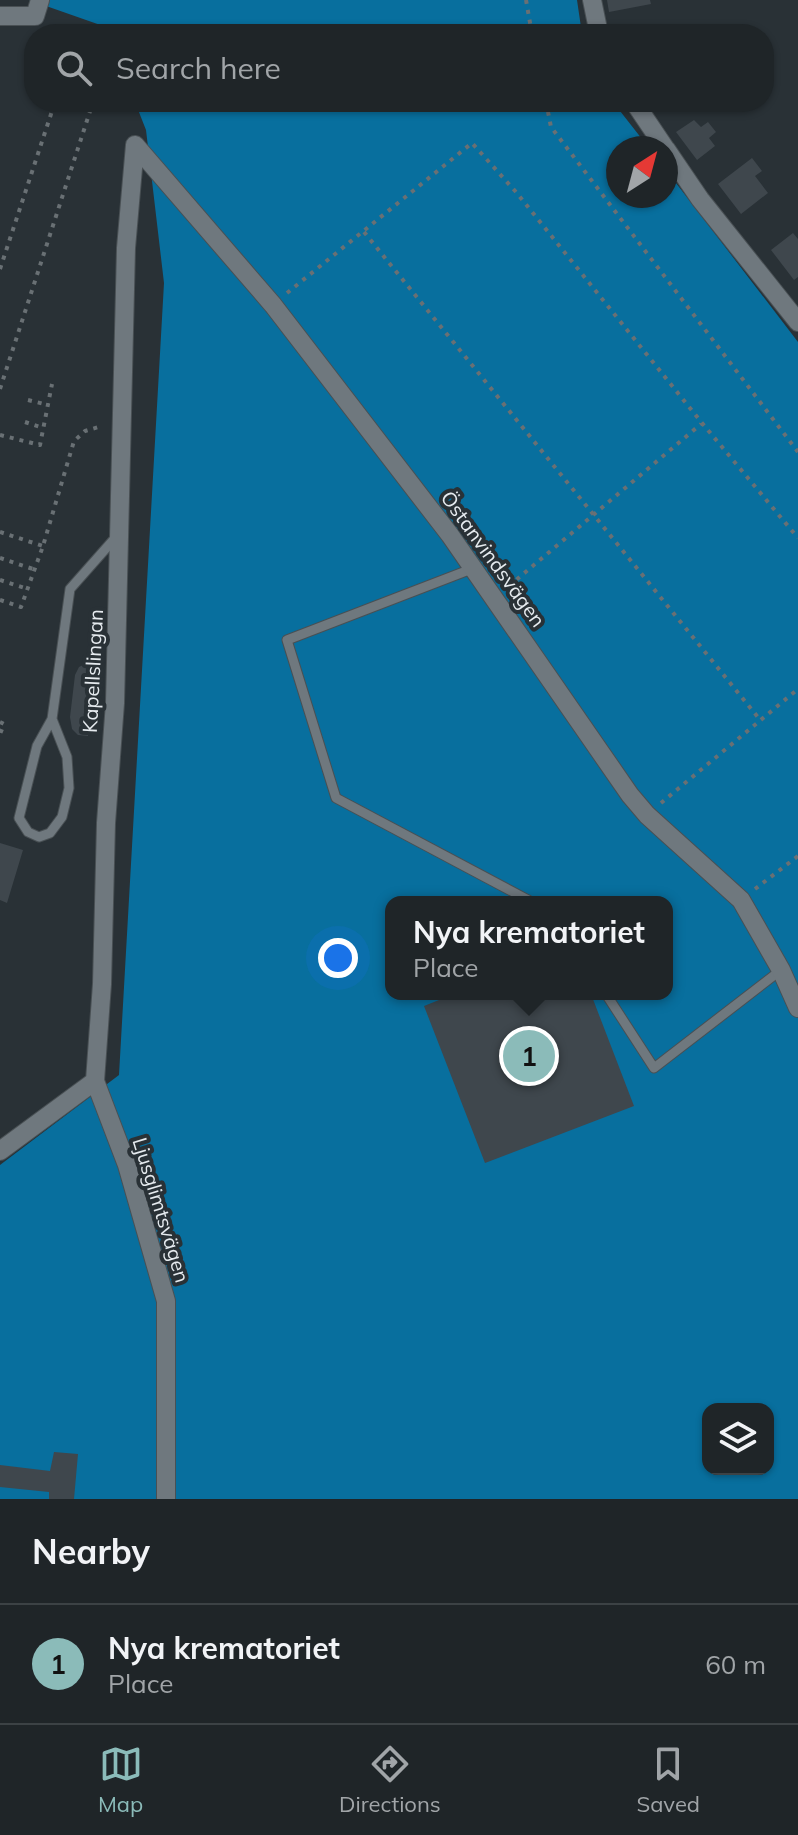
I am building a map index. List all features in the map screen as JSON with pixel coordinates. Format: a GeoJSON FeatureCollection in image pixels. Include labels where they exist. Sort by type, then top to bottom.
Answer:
{"type":"FeatureCollection","features":[{"type":"Feature","properties":{"kind":"street"},"geometry":{"type":"LineString","coordinates":[[592,0],[597,24]]}},
{"type":"Feature","properties":{"kind":"street"},"geometry":{"type":"LineString","coordinates":[[0,16],[38,8]]}},
{"type":"Feature","properties":{"kind":"street"},"geometry":{"type":"LineString","coordinates":[[641,112],[658,136]]}},
{"type":"Feature","properties":{"kind":"street","name":"Östanvindsvägen"},"geometry":{"type":"LineString","coordinates":[[135,145],[273,305],[474,568],[630,795],[647,815],[741,900],[781,970],[798,1008]]}},
{"type":"Feature","properties":{"kind":"street","name":"Kapellslingan"},"geometry":{"type":"LineString","coordinates":[[95,1081],[102,984],[106,823],[115,703],[126,248],[135,145]]}},
{"type":"Feature","properties":{"kind":"street"},"geometry":{"type":"LineString","coordinates":[[678,166],[700,199],[795,313]]}},
{"type":"Feature","properties":{"kind":"street"},"geometry":{"type":"LineString","coordinates":[[0,1151],[95,1081]]}},
{"type":"Feature","properties":{"kind":"street","name":"Ljusglimtsvägen"},"geometry":{"type":"LineString","coordinates":[[95,1081],[127,1165],[166,1301],[166,1499]]}},
{"type":"Feature","properties":{"kind":"lane"},"geometry":{"type":"LineString","coordinates":[[52,719],[67,757],[69,788],[62,817],[50,833],[39,837],[28,832],[19,818],[37,746],[52,719],[70,589],[121,532]]}},
{"type":"Feature","properties":{"kind":"lane"},"geometry":{"type":"LineString","coordinates":[[474,568],[287,640],[336,798],[521,896]]}},
{"type":"Feature","properties":{"kind":"lane"},"geometry":{"type":"LineString","coordinates":[[610,1000],[654,1068],[781,970]]}},
{"type":"Feature","properties":{"kind":"path"},"geometry":{"type":"LineString","coordinates":[[526,0],[530,24]]}},
{"type":"Feature","properties":{"kind":"path"},"geometry":{"type":"LineString","coordinates":[[0,269],[52,112]]}},
{"type":"Feature","properties":{"kind":"path"},"geometry":{"type":"LineString","coordinates":[[0,389],[90,112]]}},
{"type":"Feature","properties":{"kind":"path"},"geometry":{"type":"LineString","coordinates":[[548,112],[551,127],[798,452]]}},
{"type":"Feature","properties":{"kind":"path"},"geometry":{"type":"LineString","coordinates":[[273,305],[472,143],[516,192],[798,538]]}},
{"type":"Feature","properties":{"kind":"path"},"geometry":{"type":"LineString","coordinates":[[363,231],[761,721]]}},
{"type":"Feature","properties":{"kind":"path"},"geometry":{"type":"LineString","coordinates":[[0,435],[40,445],[52,384]]}},
{"type":"Feature","properties":{"kind":"path"},"geometry":{"type":"LineString","coordinates":[[28,400],[48,405]]}},
{"type":"Feature","properties":{"kind":"path"},"geometry":{"type":"LineString","coordinates":[[0,600],[21,607],[36,570],[74,441],[85,431],[123,421]]}},
{"type":"Feature","properties":{"kind":"path"},"geometry":{"type":"LineString","coordinates":[[25,422],[43,428]]}},
{"type":"Feature","properties":{"kind":"path"},"geometry":{"type":"LineString","coordinates":[[495,598],[702,423]]}},
{"type":"Feature","properties":{"kind":"path"},"geometry":{"type":"LineString","coordinates":[[0,532],[43,546]]}},
{"type":"Feature","properties":{"kind":"path"},"geometry":{"type":"LineString","coordinates":[[0,558],[36,570]]}},
{"type":"Feature","properties":{"kind":"path"},"geometry":{"type":"LineString","coordinates":[[0,580],[28,589]]}},
{"type":"Feature","properties":{"kind":"path"},"geometry":{"type":"LineString","coordinates":[[647,815],[798,689]]}},
{"type":"Feature","properties":{"kind":"path"},"geometry":{"type":"LineString","coordinates":[[0,722],[4,724],[0,734]]}},
{"type":"Feature","properties":{"kind":"path"},"geometry":{"type":"LineString","coordinates":[[741,900],[798,856]]}},
{"type":"Feature","properties":{"kind":"shaded area"},"geometry":{"type":"Polygon","coordinates":[[[29,0],[577,0],[581,24],[97,24],[29,0]]]}},
{"type":"Feature","properties":{"kind":"shaded area"},"geometry":{"type":"Polygon","coordinates":[[[139,112],[621,112],[640,136],[606,136],[606,208],[678,208],[678,186],[798,342],[798,1499],[0,1499],[0,1165],[119,1075],[164,283],[146,130],[139,112]]]}},
{"type":"Feature","properties":{"kind":"building"},"geometry":{"type":"Polygon","coordinates":[[[607,0],[650,0],[651,4],[609,12],[607,0]]]}},
{"type":"Feature","properties":{"kind":"building"},"geometry":{"type":"Polygon","coordinates":[[[694,120],[701,127],[708,122],[716,132],[709,138],[715,146],[697,160],[676,132],[694,120]]]}},
{"type":"Feature","properties":{"kind":"building"},"geometry":{"type":"Polygon","coordinates":[[[752,158],[762,171],[755,176],[768,193],[741,214],[718,184],[752,158]]]}},
{"type":"Feature","properties":{"kind":"building"},"geometry":{"type":"Polygon","coordinates":[[[793,233],[798,239],[798,277],[794,280],[771,250],[793,233]]]}},
{"type":"Feature","properties":{"kind":"building"},"geometry":{"type":"Polygon","coordinates":[[[85,664],[91,669],[93,677],[88,736],[78,735],[72,729],[70,717],[75,675],[79,667],[85,664]]]}},
{"type":"Feature","properties":{"kind":"building"},"geometry":{"type":"Polygon","coordinates":[[[0,843],[23,850],[7,903],[0,900],[0,843]]]}},
{"type":"Feature","properties":{"kind":"building"},"geometry":{"type":"Polygon","coordinates":[[[439,1000],[593,1000],[634,1106],[485,1163],[424,1006],[439,1000]]]}},
{"type":"Feature","properties":{"kind":"building"},"geometry":{"type":"Polygon","coordinates":[[[54,1452],[78,1454],[74,1499],[49,1499],[49,1492],[0,1487],[0,1465],[50,1471],[54,1452]]]}},
{"type":"Feature","properties":{"kind":"place","name":"Nya krematoriet"},"geometry":{"type":"Point","coordinates":[529,1056]}}]}
